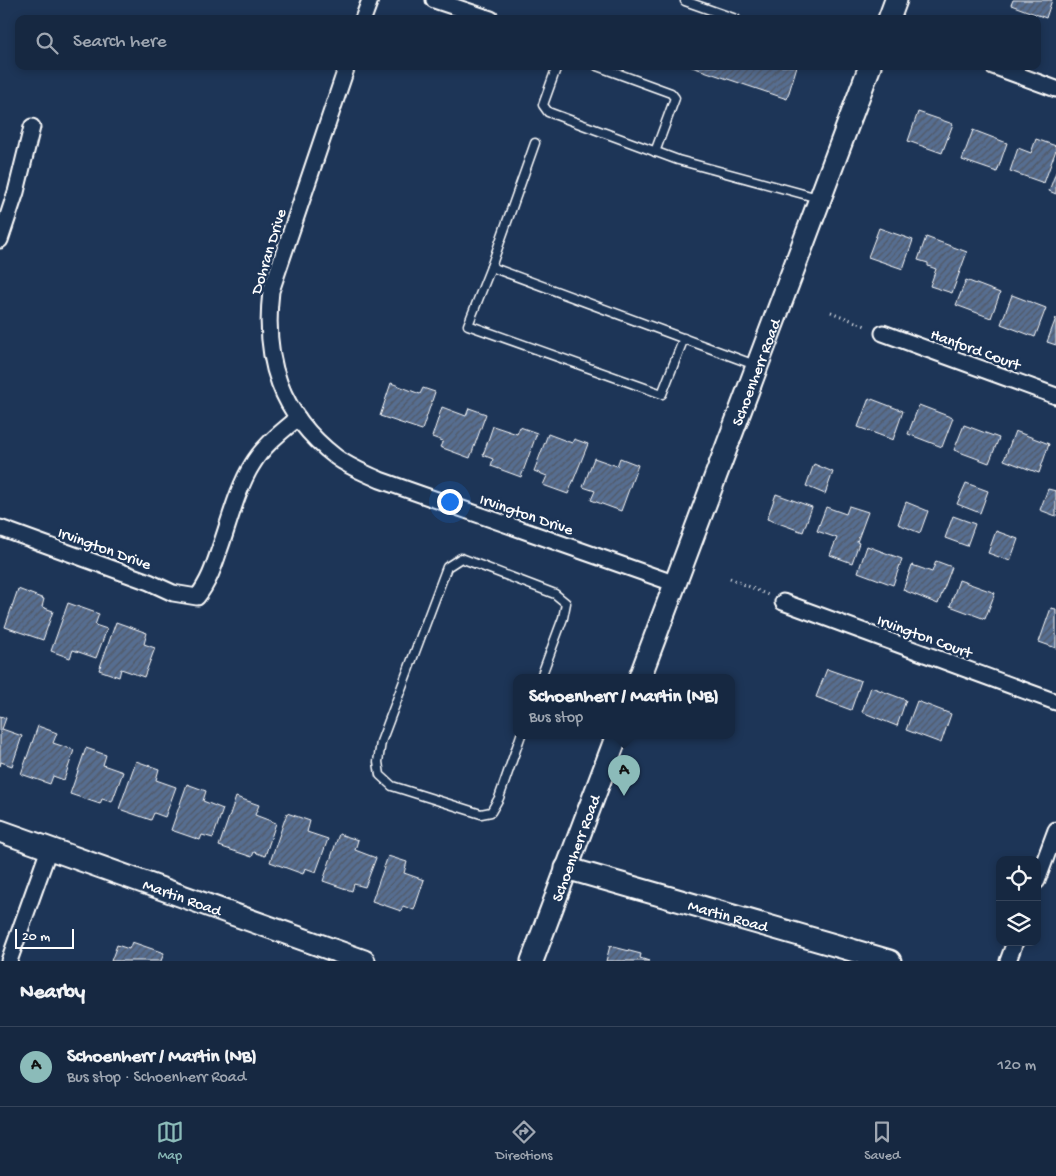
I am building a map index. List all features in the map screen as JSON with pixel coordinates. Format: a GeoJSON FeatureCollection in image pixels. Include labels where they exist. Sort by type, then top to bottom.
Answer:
{"type":"FeatureCollection","features":[{"type":"Feature","properties":{"kind":"main road","name":"Schoenherr Road"},"geometry":{"type":"LineString","coordinates":[[641,674],[868,70]]}},
{"type":"Feature","properties":{"kind":"main road","name":"Schoenherr Road"},"geometry":{"type":"LineString","coordinates":[[532,961],[615,739]]}},
{"type":"Feature","properties":{"kind":"main road","name":"Martin Road"},"geometry":{"type":"LineString","coordinates":[[0,831],[364,961]]}},
{"type":"Feature","properties":{"kind":"main road","name":"Martin Road"},"geometry":{"type":"LineString","coordinates":[[566,868],[890,961]]}},
{"type":"Feature","properties":{"kind":"street"},"geometry":{"type":"LineString","coordinates":[[364,15],[370,0]]}},
{"type":"Feature","properties":{"kind":"street"},"geometry":{"type":"LineString","coordinates":[[434,0],[479,15]]}},
{"type":"Feature","properties":{"kind":"street","name":"Dohran Drive"},"geometry":{"type":"LineString","coordinates":[[298,418],[284,396],[272,363],[268,326],[271,291],[346,70]]}},
{"type":"Feature","properties":{"kind":"street"},"geometry":{"type":"LineString","coordinates":[[1004,70],[1056,90]]}},
{"type":"Feature","properties":{"kind":"street"},"geometry":{"type":"LineString","coordinates":[[0,240],[16,192],[32,127]]}},
{"type":"Feature","properties":{"kind":"street","name":"Hanford Court"},"geometry":{"type":"LineString","coordinates":[[883,333],[1056,396]]}},
{"type":"Feature","properties":{"kind":"street","name":"Irvington Drive"},"geometry":{"type":"LineString","coordinates":[[0,528],[173,592],[198,597],[206,587],[213,572],[244,481],[252,465],[262,450],[298,418],[316,439],[337,458],[371,476],[676,584]]}},
{"type":"Feature","properties":{"kind":"street","name":"Irvington Court"},"geometry":{"type":"LineString","coordinates":[[783,602],[1056,702]]}},
{"type":"Feature","properties":{"kind":"street"},"geometry":{"type":"LineString","coordinates":[[1041,870],[1056,830]]}},
{"type":"Feature","properties":{"kind":"street"},"geometry":{"type":"LineString","coordinates":[[9,961],[48,849]]}},
{"type":"Feature","properties":{"kind":"street"},"geometry":{"type":"LineString","coordinates":[[1008,961],[1014,946]]}},
{"type":"Feature","properties":{"kind":"lane"},"geometry":{"type":"LineString","coordinates":[[685,1],[725,15]]}},
{"type":"Feature","properties":{"kind":"lane"},"geometry":{"type":"LineString","coordinates":[[556,70],[543,105],[548,112],[678,160],[819,199]]}},
{"type":"Feature","properties":{"kind":"lane"},"geometry":{"type":"LineString","coordinates":[[608,70],[671,93],[674,98],[656,152]]}},
{"type":"Feature","properties":{"kind":"lane"},"geometry":{"type":"LineString","coordinates":[[535,143],[491,267],[468,325],[662,394],[684,338]]}},
{"type":"Feature","properties":{"kind":"lane"},"geometry":{"type":"LineString","coordinates":[[491,267],[757,366]]}},
{"type":"Feature","properties":{"kind":"lane"},"geometry":{"type":"LineString","coordinates":[[520,739],[499,798],[491,812],[481,814],[392,786],[380,775],[378,762],[381,742],[447,567],[461,558],[555,594],[566,603],[545,674]]}},
{"type":"Feature","properties":{"kind":"path"},"geometry":{"type":"LineString","coordinates":[[831,312],[883,333]]}},
{"type":"Feature","properties":{"kind":"path"},"geometry":{"type":"LineString","coordinates":[[730,578],[783,602]]}},
{"type":"Feature","properties":{"kind":"building"},"geometry":{"type":"Polygon","coordinates":[[[1013,0],[1052,0],[1046,18],[1011,5],[1013,0]]]}},
{"type":"Feature","properties":{"kind":"building"},"geometry":{"type":"Polygon","coordinates":[[[701,70],[796,70],[787,99],[701,70]]]}},
{"type":"Feature","properties":{"kind":"building"},"geometry":{"type":"Polygon","coordinates":[[[918,112],[953,124],[942,153],[908,141],[918,112]]]}},
{"type":"Feature","properties":{"kind":"building"},"geometry":{"type":"Polygon","coordinates":[[[973,130],[1007,143],[997,172],[962,160],[973,130]]]}},
{"type":"Feature","properties":{"kind":"building"},"geometry":{"type":"Polygon","coordinates":[[[1036,139],[1056,146],[1044,183],[1010,171],[1018,148],[1031,153],[1036,139]]]}},
{"type":"Feature","properties":{"kind":"building"},"geometry":{"type":"Polygon","coordinates":[[[1056,172],[1056,194],[1049,191],[1056,172]]]}},
{"type":"Feature","properties":{"kind":"building"},"geometry":{"type":"Polygon","coordinates":[[[879,228],[913,240],[903,269],[868,257],[879,228]]]}},
{"type":"Feature","properties":{"kind":"building"},"geometry":{"type":"Polygon","coordinates":[[[926,237],[967,252],[952,293],[930,286],[936,269],[928,266],[928,263],[918,260],[926,237]]]}},
{"type":"Feature","properties":{"kind":"building"},"geometry":{"type":"Polygon","coordinates":[[[966,280],[1000,293],[991,318],[956,305],[966,280]]]}},
{"type":"Feature","properties":{"kind":"building"},"geometry":{"type":"Polygon","coordinates":[[[1012,295],[1046,308],[1035,337],[1001,324],[1012,295]]]}},
{"type":"Feature","properties":{"kind":"building"},"geometry":{"type":"Polygon","coordinates":[[[1056,318],[1056,345],[1047,342],[1056,318]]]}},
{"type":"Feature","properties":{"kind":"building"},"geometry":{"type":"Polygon","coordinates":[[[391,383],[420,394],[423,388],[435,392],[422,430],[380,416],[391,383]]]}},
{"type":"Feature","properties":{"kind":"building"},"geometry":{"type":"Polygon","coordinates":[[[869,398],[903,411],[893,440],[858,427],[869,398]]]}},
{"type":"Feature","properties":{"kind":"building"},"geometry":{"type":"Polygon","coordinates":[[[919,405],[953,418],[942,447],[908,434],[919,405]]]}},
{"type":"Feature","properties":{"kind":"building"},"geometry":{"type":"Polygon","coordinates":[[[442,407],[466,416],[469,408],[486,414],[470,458],[440,447],[443,441],[432,437],[442,407]]]}},
{"type":"Feature","properties":{"kind":"building"},"geometry":{"type":"Polygon","coordinates":[[[964,425],[999,438],[989,463],[954,450],[964,425]]]}},
{"type":"Feature","properties":{"kind":"building"},"geometry":{"type":"Polygon","coordinates":[[[493,426],[517,434],[520,427],[537,433],[521,477],[491,466],[493,459],[483,455],[493,426]]]}},
{"type":"Feature","properties":{"kind":"building"},"geometry":{"type":"Polygon","coordinates":[[[1015,431],[1049,444],[1039,473],[1004,460],[1015,431]]]}},
{"type":"Feature","properties":{"kind":"building"},"geometry":{"type":"Polygon","coordinates":[[[548,434],[572,443],[574,439],[588,444],[568,494],[543,485],[547,476],[534,471],[548,434]]]}},
{"type":"Feature","properties":{"kind":"building"},"geometry":{"type":"Polygon","coordinates":[[[594,458],[617,466],[620,458],[638,465],[621,511],[591,500],[595,491],[583,487],[594,458]]]}},
{"type":"Feature","properties":{"kind":"building"},"geometry":{"type":"Polygon","coordinates":[[[814,464],[833,472],[825,494],[806,486],[814,464]]]}},
{"type":"Feature","properties":{"kind":"building"},"geometry":{"type":"Polygon","coordinates":[[[966,483],[988,491],[980,513],[957,504],[966,483]]]}},
{"type":"Feature","properties":{"kind":"building"},"geometry":{"type":"Polygon","coordinates":[[[1048,489],[1056,491],[1056,516],[1040,510],[1048,489]]]}},
{"type":"Feature","properties":{"kind":"building"},"geometry":{"type":"Polygon","coordinates":[[[776,494],[812,507],[803,532],[767,519],[776,494]]]}},
{"type":"Feature","properties":{"kind":"building"},"geometry":{"type":"Polygon","coordinates":[[[906,502],[928,511],[920,533],[898,524],[906,502]]]}},
{"type":"Feature","properties":{"kind":"building"},"geometry":{"type":"Polygon","coordinates":[[[849,506],[868,512],[857,542],[859,543],[852,563],[830,555],[837,538],[817,531],[826,507],[846,514],[849,506]]]}},
{"type":"Feature","properties":{"kind":"building"},"geometry":{"type":"Polygon","coordinates":[[[953,516],[975,524],[967,546],[945,538],[953,516]]]}},
{"type":"Feature","properties":{"kind":"building"},"geometry":{"type":"Polygon","coordinates":[[[996,531],[1018,539],[1010,561],[988,553],[996,531]]]}},
{"type":"Feature","properties":{"kind":"building"},"geometry":{"type":"Polygon","coordinates":[[[867,546],[902,559],[893,585],[858,572],[867,546]]]}},
{"type":"Feature","properties":{"kind":"building"},"geometry":{"type":"Polygon","coordinates":[[[936,561],[952,567],[938,604],[903,590],[912,565],[932,572],[936,561]]]}},
{"type":"Feature","properties":{"kind":"building"},"geometry":{"type":"Polygon","coordinates":[[[959,580],[995,593],[985,619],[950,606],[959,580]]]}},
{"type":"Feature","properties":{"kind":"building"},"geometry":{"type":"Polygon","coordinates":[[[18,589],[44,599],[42,607],[53,611],[43,640],[5,627],[18,589]]]}},
{"type":"Feature","properties":{"kind":"building"},"geometry":{"type":"Polygon","coordinates":[[[68,603],[99,614],[95,625],[107,629],[96,658],[73,650],[70,658],[51,651],[68,603]]]}},
{"type":"Feature","properties":{"kind":"building"},"geometry":{"type":"Polygon","coordinates":[[[1051,608],[1056,609],[1056,648],[1039,642],[1051,608]]]}},
{"type":"Feature","properties":{"kind":"building"},"geometry":{"type":"Polygon","coordinates":[[[116,622],[147,633],[144,644],[155,648],[144,677],[121,669],[119,677],[99,670],[116,622]]]}},
{"type":"Feature","properties":{"kind":"building"},"geometry":{"type":"Polygon","coordinates":[[[827,669],[861,681],[851,710],[816,697],[827,669]]]}},
{"type":"Feature","properties":{"kind":"building"},"geometry":{"type":"Polygon","coordinates":[[[871,687],[906,700],[897,726],[862,712],[871,687]]]}},
{"type":"Feature","properties":{"kind":"building"},"geometry":{"type":"Polygon","coordinates":[[[917,701],[951,714],[941,743],[906,730],[917,701]]]}},
{"type":"Feature","properties":{"kind":"building"},"geometry":{"type":"Polygon","coordinates":[[[0,716],[6,718],[2,729],[22,736],[12,766],[1,762],[0,766],[0,716]]]}},
{"type":"Feature","properties":{"kind":"building"},"geometry":{"type":"Polygon","coordinates":[[[38,726],[57,733],[53,743],[74,750],[64,780],[53,776],[50,784],[21,774],[38,726]]]}},
{"type":"Feature","properties":{"kind":"building"},"geometry":{"type":"Polygon","coordinates":[[[86,748],[106,755],[103,765],[123,772],[112,802],[102,799],[100,804],[70,794],[86,748]]]}},
{"type":"Feature","properties":{"kind":"building"},"geometry":{"type":"Polygon","coordinates":[[[136,761],[159,769],[156,780],[176,787],[165,817],[154,813],[151,820],[119,809],[136,761]]]}},
{"type":"Feature","properties":{"kind":"building"},"geometry":{"type":"Polygon","coordinates":[[[187,784],[206,791],[203,801],[223,809],[213,838],[202,835],[200,840],[171,830],[187,784]]]}},
{"type":"Feature","properties":{"kind":"building"},"geometry":{"type":"Polygon","coordinates":[[[236,797],[259,805],[255,815],[276,823],[265,856],[254,852],[252,857],[219,846],[236,797]]]}},
{"type":"Feature","properties":{"kind":"building"},"geometry":{"type":"Polygon","coordinates":[[[287,813],[310,821],[307,832],[328,839],[316,872],[305,868],[303,874],[270,862],[287,813]]]}},
{"type":"Feature","properties":{"kind":"building"},"geometry":{"type":"Polygon","coordinates":[[[339,834],[358,840],[355,850],[376,858],[365,887],[354,884],[352,891],[323,881],[339,834]]]}},
{"type":"Feature","properties":{"kind":"building"},"geometry":{"type":"Polygon","coordinates":[[[388,856],[407,862],[404,873],[424,880],[414,910],[403,906],[401,911],[372,901],[388,856]]]}},
{"type":"Feature","properties":{"kind":"building"},"geometry":{"type":"Polygon","coordinates":[[[132,942],[164,953],[161,961],[111,961],[117,945],[129,949],[132,942]]]}},
{"type":"Feature","properties":{"kind":"building"},"geometry":{"type":"Polygon","coordinates":[[[610,946],[641,954],[640,958],[649,961],[606,961],[610,946]]]}},
{"type":"Feature","properties":{"kind":"place","name":"Schoenherr / Martin (NB)"},"geometry":{"type":"Point","coordinates":[624,796]}}]}
